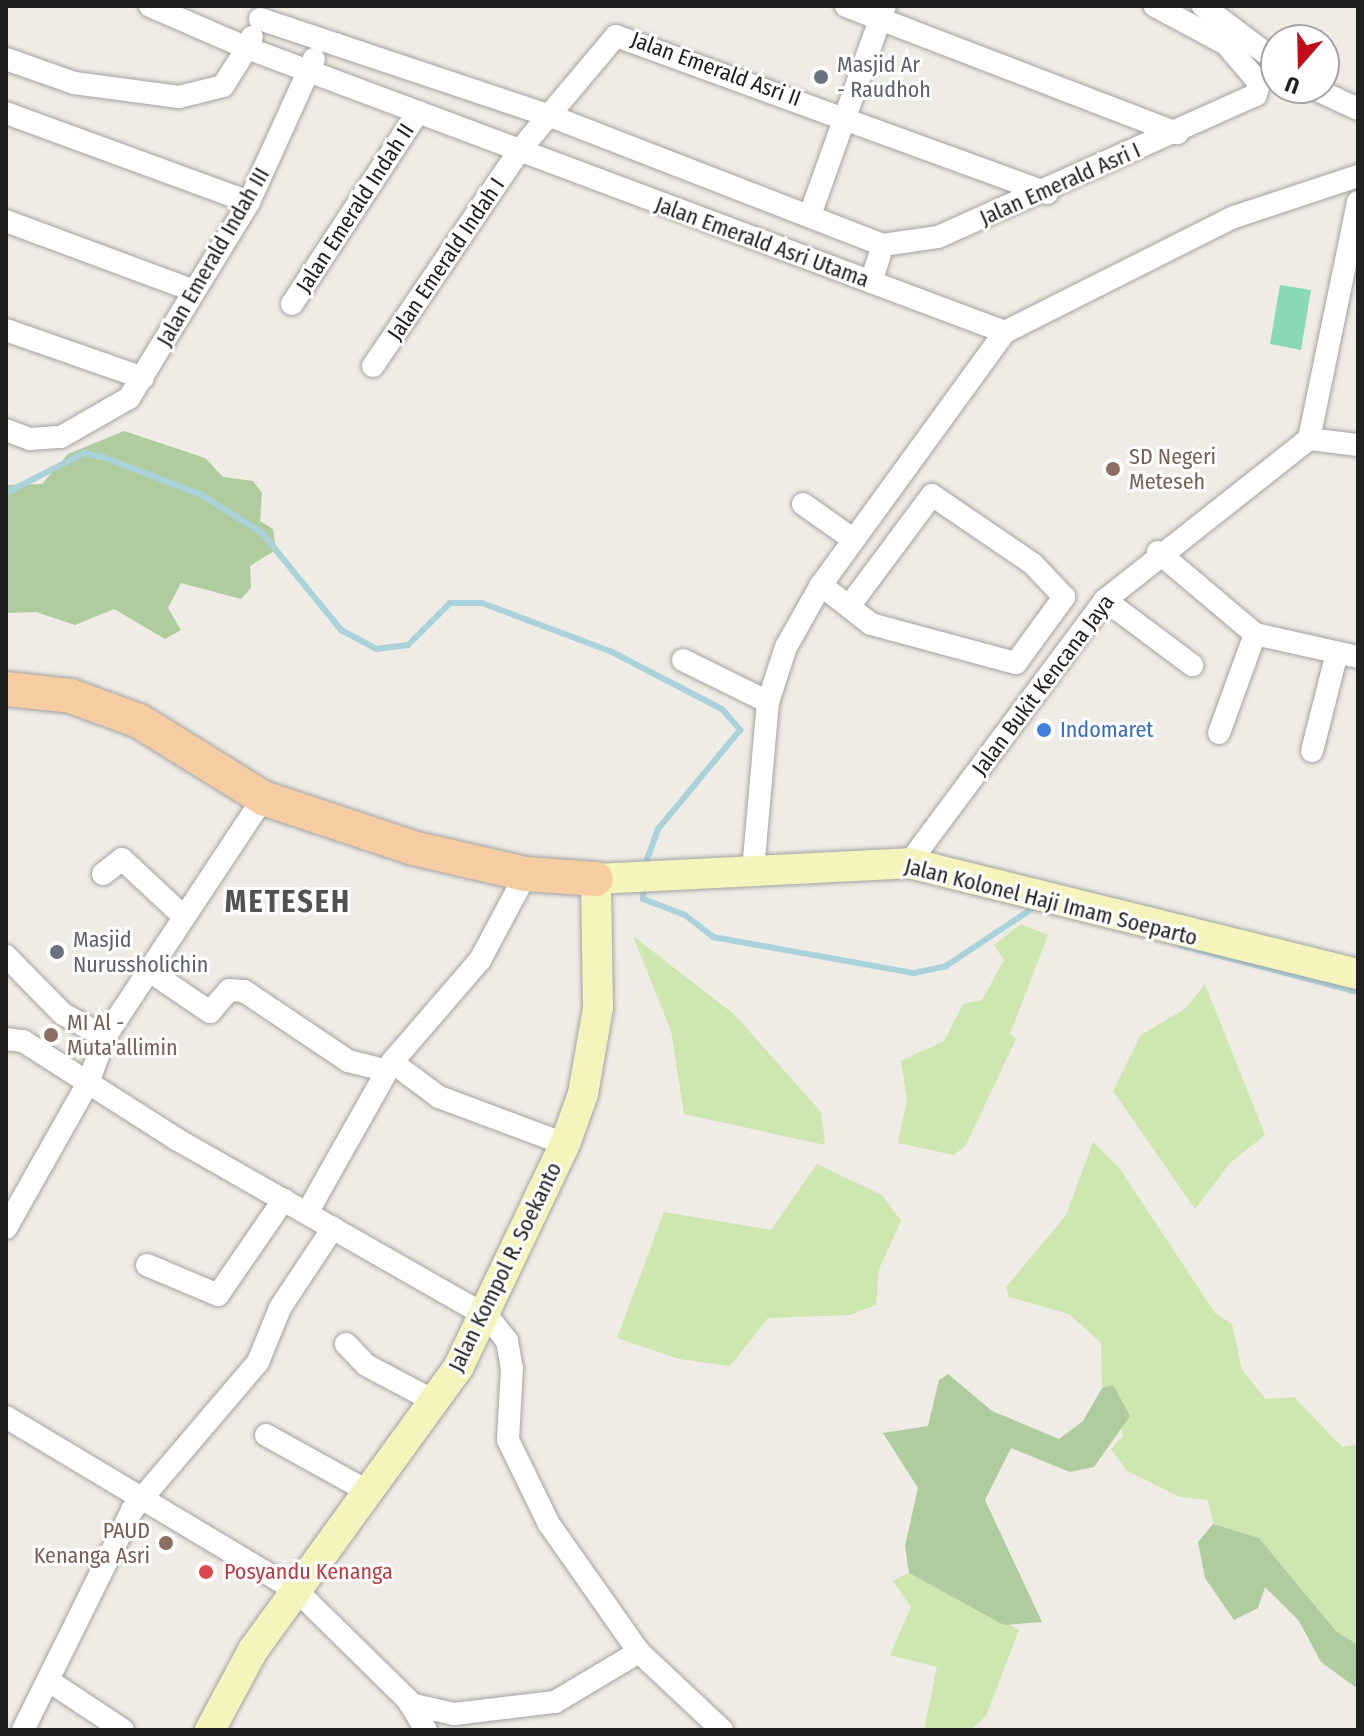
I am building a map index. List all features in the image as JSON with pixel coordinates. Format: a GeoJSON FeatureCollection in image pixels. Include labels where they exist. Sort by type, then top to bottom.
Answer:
{"type":"FeatureCollection","features":[{"type":"Feature","properties":{"kind":"main road"},"geometry":{"type":"LineString","coordinates":[[6,689],[71,696],[139,721],[263,798],[413,848],[526,874],[596,879]]}},
{"type":"Feature","properties":{"kind":"main road","name":"Jalan Kolonel Haji Imam Soeparto"},"geometry":{"type":"LineString","coordinates":[[596,879],[909,863],[1358,974]]}},
{"type":"Feature","properties":{"kind":"main road","name":"Jalan Kompol R. Soekanto"},"geometry":{"type":"LineString","coordinates":[[210,1730],[253,1650],[436,1402],[487,1316],[565,1144],[583,1094],[598,1008],[596,879]]}},
{"type":"Feature","properties":{"kind":"street","name":"Jalan Emerald Asri Utama"},"geometry":{"type":"LineString","coordinates":[[150,6],[247,48],[1005,332]]}},
{"type":"Feature","properties":{"kind":"street"},"geometry":{"type":"LineString","coordinates":[[846,6],[882,12],[1177,133]]}},
{"type":"Feature","properties":{"kind":"street","name":"Jalan Emerald Asri I"},"geometry":{"type":"LineString","coordinates":[[883,245],[938,237],[1047,193],[1256,95],[1259,83],[1212,33],[1155,6]]}},
{"type":"Feature","properties":{"kind":"street"},"geometry":{"type":"LineString","coordinates":[[1203,6],[1260,49]]}},
{"type":"Feature","properties":{"kind":"street","name":"Jalan Emerald Asri Utama"},"geometry":{"type":"LineString","coordinates":[[260,12],[321,40],[553,117],[883,245]]}},
{"type":"Feature","properties":{"kind":"street"},"geometry":{"type":"LineString","coordinates":[[6,59],[87,86],[179,97],[223,86],[247,48],[260,12]]}},
{"type":"Feature","properties":{"kind":"street"},"geometry":{"type":"LineString","coordinates":[[810,215],[882,12]]}},
{"type":"Feature","properties":{"kind":"street","name":"Jalan Emerald Asri II"},"geometry":{"type":"LineString","coordinates":[[553,117],[623,35],[845,115],[1047,193]]}},
{"type":"Feature","properties":{"kind":"street","name":"Jalan Emerald Indah III"},"geometry":{"type":"LineString","coordinates":[[6,430],[30,439],[61,437],[115,410],[143,378],[249,202],[321,40]]}},
{"type":"Feature","properties":{"kind":"street","name":"Jalan Emerald Indah II"},"geometry":{"type":"LineString","coordinates":[[292,304],[418,112]]}},
{"type":"Feature","properties":{"kind":"street"},"geometry":{"type":"LineString","coordinates":[[6,113],[249,202]]}},
{"type":"Feature","properties":{"kind":"street"},"geometry":{"type":"LineString","coordinates":[[519,151],[553,117]]}},
{"type":"Feature","properties":{"kind":"street","name":"Jalan Emerald Indah I"},"geometry":{"type":"LineString","coordinates":[[373,366],[519,151]]}},
{"type":"Feature","properties":{"kind":"street"},"geometry":{"type":"LineString","coordinates":[[753,870],[768,702],[786,647],[821,585],[1005,332],[1234,217],[1358,176]]}},
{"type":"Feature","properties":{"kind":"street"},"geometry":{"type":"LineString","coordinates":[[1358,202],[1349,280],[1309,439],[1358,445]]}},
{"type":"Feature","properties":{"kind":"street"},"geometry":{"type":"LineString","coordinates":[[6,221],[194,291]]}},
{"type":"Feature","properties":{"kind":"street"},"geometry":{"type":"LineString","coordinates":[[871,282],[883,245]]}},
{"type":"Feature","properties":{"kind":"street"},"geometry":{"type":"LineString","coordinates":[[6,330],[143,378]]}},
{"type":"Feature","properties":{"kind":"street","name":"Jalan Bukit Kencana Jaya"},"geometry":{"type":"LineString","coordinates":[[909,863],[1105,600],[1158,552],[1309,439]]}},
{"type":"Feature","properties":{"kind":"street"},"geometry":{"type":"LineString","coordinates":[[821,585],[871,624],[1016,663],[1064,597],[1033,564],[932,495],[850,605]]}},
{"type":"Feature","properties":{"kind":"street"},"geometry":{"type":"LineString","coordinates":[[803,504],[854,540]]}},
{"type":"Feature","properties":{"kind":"street"},"geometry":{"type":"LineString","coordinates":[[1158,552],[1255,634],[1348,655],[1312,751]]}},
{"type":"Feature","properties":{"kind":"street"},"geometry":{"type":"LineString","coordinates":[[1105,600],[1192,665]]}},
{"type":"Feature","properties":{"kind":"street"},"geometry":{"type":"LineString","coordinates":[[1219,733],[1255,634]]}},
{"type":"Feature","properties":{"kind":"street"},"geometry":{"type":"LineString","coordinates":[[683,660],[768,702]]}},
{"type":"Feature","properties":{"kind":"street"},"geometry":{"type":"LineString","coordinates":[[6,1228],[88,1083],[105,1037],[182,915],[263,798]]}},
{"type":"Feature","properties":{"kind":"street"},"geometry":{"type":"LineString","coordinates":[[103,874],[122,859],[182,915]]}},
{"type":"Feature","properties":{"kind":"street"},"geometry":{"type":"LineString","coordinates":[[307,1213],[388,1066],[480,960],[526,874]]}},
{"type":"Feature","properties":{"kind":"street"},"geometry":{"type":"LineString","coordinates":[[6,956],[63,1014],[105,1037]]}},
{"type":"Feature","properties":{"kind":"street"},"geometry":{"type":"LineString","coordinates":[[148,970],[210,1012],[229,990],[244,991],[348,1061],[388,1066],[439,1097],[565,1144]]}},
{"type":"Feature","properties":{"kind":"street"},"geometry":{"type":"LineString","coordinates":[[6,1039],[23,1041],[307,1213],[487,1316],[507,1341],[515,1460],[583,1581],[639,1652],[711,1724]]}},
{"type":"Feature","properties":{"kind":"street"},"geometry":{"type":"LineString","coordinates":[[147,1265],[218,1295],[284,1199]]}},
{"type":"Feature","properties":{"kind":"street"},"geometry":{"type":"LineString","coordinates":[[23,1730],[52,1683],[116,1538],[142,1498],[258,1362],[280,1308],[333,1228]]}},
{"type":"Feature","properties":{"kind":"street"},"geometry":{"type":"LineString","coordinates":[[346,1344],[366,1365],[436,1402]]}},
{"type":"Feature","properties":{"kind":"street"},"geometry":{"type":"LineString","coordinates":[[6,1417],[297,1591],[410,1704],[426,1730]]}},
{"type":"Feature","properties":{"kind":"street"},"geometry":{"type":"LineString","coordinates":[[266,1435],[369,1492]]}},
{"type":"Feature","properties":{"kind":"street"},"geometry":{"type":"LineString","coordinates":[[410,1704],[454,1714],[555,1702],[639,1652]]}},
{"type":"Feature","properties":{"kind":"street"},"geometry":{"type":"LineString","coordinates":[[52,1683],[123,1730]]}},
{"type":"Feature","properties":{"kind":"green space"},"geometry":{"type":"Polygon","coordinates":[[[1280,285],[1311,290],[1301,350],[1270,344],[1280,285]]]}},
{"type":"Feature","properties":{"kind":"green space"},"geometry":{"type":"Polygon","coordinates":[[[124,431],[205,458],[223,477],[253,481],[262,493],[260,521],[273,529],[276,550],[250,566],[251,588],[241,599],[181,583],[168,608],[181,630],[165,639],[114,609],[75,625],[36,612],[6,613],[6,485],[42,484],[68,454],[124,431]]]}},
{"type":"Feature","properties":{"kind":"green space"},"geometry":{"type":"Polygon","coordinates":[[[1021,924],[1048,935],[1010,1034],[1016,1039],[966,1145],[954,1155],[898,1143],[907,1100],[901,1061],[944,1041],[963,1004],[982,1000],[1004,960],[994,945],[1021,924]]]}},
{"type":"Feature","properties":{"kind":"green space"},"geometry":{"type":"Polygon","coordinates":[[[633,936],[735,1015],[821,1112],[825,1145],[684,1114],[671,1031],[633,936]]]}},
{"type":"Feature","properties":{"kind":"green space"},"geometry":{"type":"Polygon","coordinates":[[[1205,984],[1265,1135],[1230,1163],[1195,1209],[1113,1091],[1141,1035],[1186,1008],[1205,984]]]}},
{"type":"Feature","properties":{"kind":"green space"},"geometry":{"type":"Polygon","coordinates":[[[1093,1142],[1120,1169],[1215,1313],[1232,1324],[1242,1370],[1266,1399],[1294,1397],[1342,1447],[1358,1444],[1358,1645],[1336,1631],[1259,1538],[1213,1524],[1208,1500],[1180,1497],[1127,1471],[1111,1449],[1123,1436],[1114,1385],[1102,1388],[1101,1343],[1069,1314],[1009,1297],[1006,1287],[1066,1215],[1093,1142]]]}},
{"type":"Feature","properties":{"kind":"green space"},"geometry":{"type":"Polygon","coordinates":[[[817,1164],[882,1195],[901,1221],[879,1269],[876,1305],[850,1315],[768,1318],[730,1366],[679,1359],[617,1338],[664,1212],[771,1230],[817,1164]]]}},
{"type":"Feature","properties":{"kind":"green space"},"geometry":{"type":"Polygon","coordinates":[[[948,1374],[992,1411],[1059,1439],[1083,1421],[1102,1388],[1113,1385],[1130,1416],[1094,1467],[1070,1472],[1011,1448],[985,1500],[1042,1622],[1004,1625],[909,1573],[905,1546],[918,1488],[883,1433],[928,1426],[939,1380],[948,1374]]]}},
{"type":"Feature","properties":{"kind":"green space"},"geometry":{"type":"Polygon","coordinates":[[[1213,1524],[1259,1538],[1336,1631],[1358,1645],[1358,1689],[1321,1662],[1299,1621],[1265,1587],[1258,1608],[1234,1620],[1205,1578],[1198,1542],[1213,1524]]]}},
{"type":"Feature","properties":{"kind":"green space"},"geometry":{"type":"Polygon","coordinates":[[[909,1573],[1019,1630],[986,1716],[971,1730],[924,1730],[937,1667],[890,1655],[911,1607],[893,1581],[909,1573]]]}},
{"type":"Feature","properties":{"kind":"waterway"},"geometry":{"type":"LineString","coordinates":[[6,493],[84,453],[106,458],[202,495],[262,533],[341,630],[376,649],[408,645],[450,603],[482,603],[610,651],[722,709],[740,730],[658,829],[644,868]]}},
{"type":"Feature","properties":{"kind":"waterway"},"geometry":{"type":"LineString","coordinates":[[644,887],[643,899],[685,915],[713,937],[914,973],[946,966],[1033,908]]}},
{"type":"Feature","properties":{"kind":"waterway"},"geometry":{"type":"LineString","coordinates":[[1180,945],[1358,992]]}},
{"type":"Feature","properties":{"kind":"place","name":"Masjid Ar - Raudhoh"},"geometry":{"type":"Point","coordinates":[821,77]}},
{"type":"Feature","properties":{"kind":"place","name":"SD Negeri Meteseh"},"geometry":{"type":"Point","coordinates":[1113,469]}},
{"type":"Feature","properties":{"kind":"place","name":"Indomaret"},"geometry":{"type":"Point","coordinates":[1044,730]}},
{"type":"Feature","properties":{"kind":"place","name":"Masjid Nurussholichin"},"geometry":{"type":"Point","coordinates":[57,952]}},
{"type":"Feature","properties":{"kind":"place","name":"MI Al - Muta'allimin"},"geometry":{"type":"Point","coordinates":[51,1035]}},
{"type":"Feature","properties":{"kind":"place","name":"PAUD Kenanga Asri"},"geometry":{"type":"Point","coordinates":[166,1543]}},
{"type":"Feature","properties":{"kind":"place","name":"Posyandu Kenanga"},"geometry":{"type":"Point","coordinates":[206,1572]}},
{"type":"Feature","properties":{"kind":"district","name":"METESEH"},"geometry":{"type":"Point","coordinates":[288,902]}}]}
